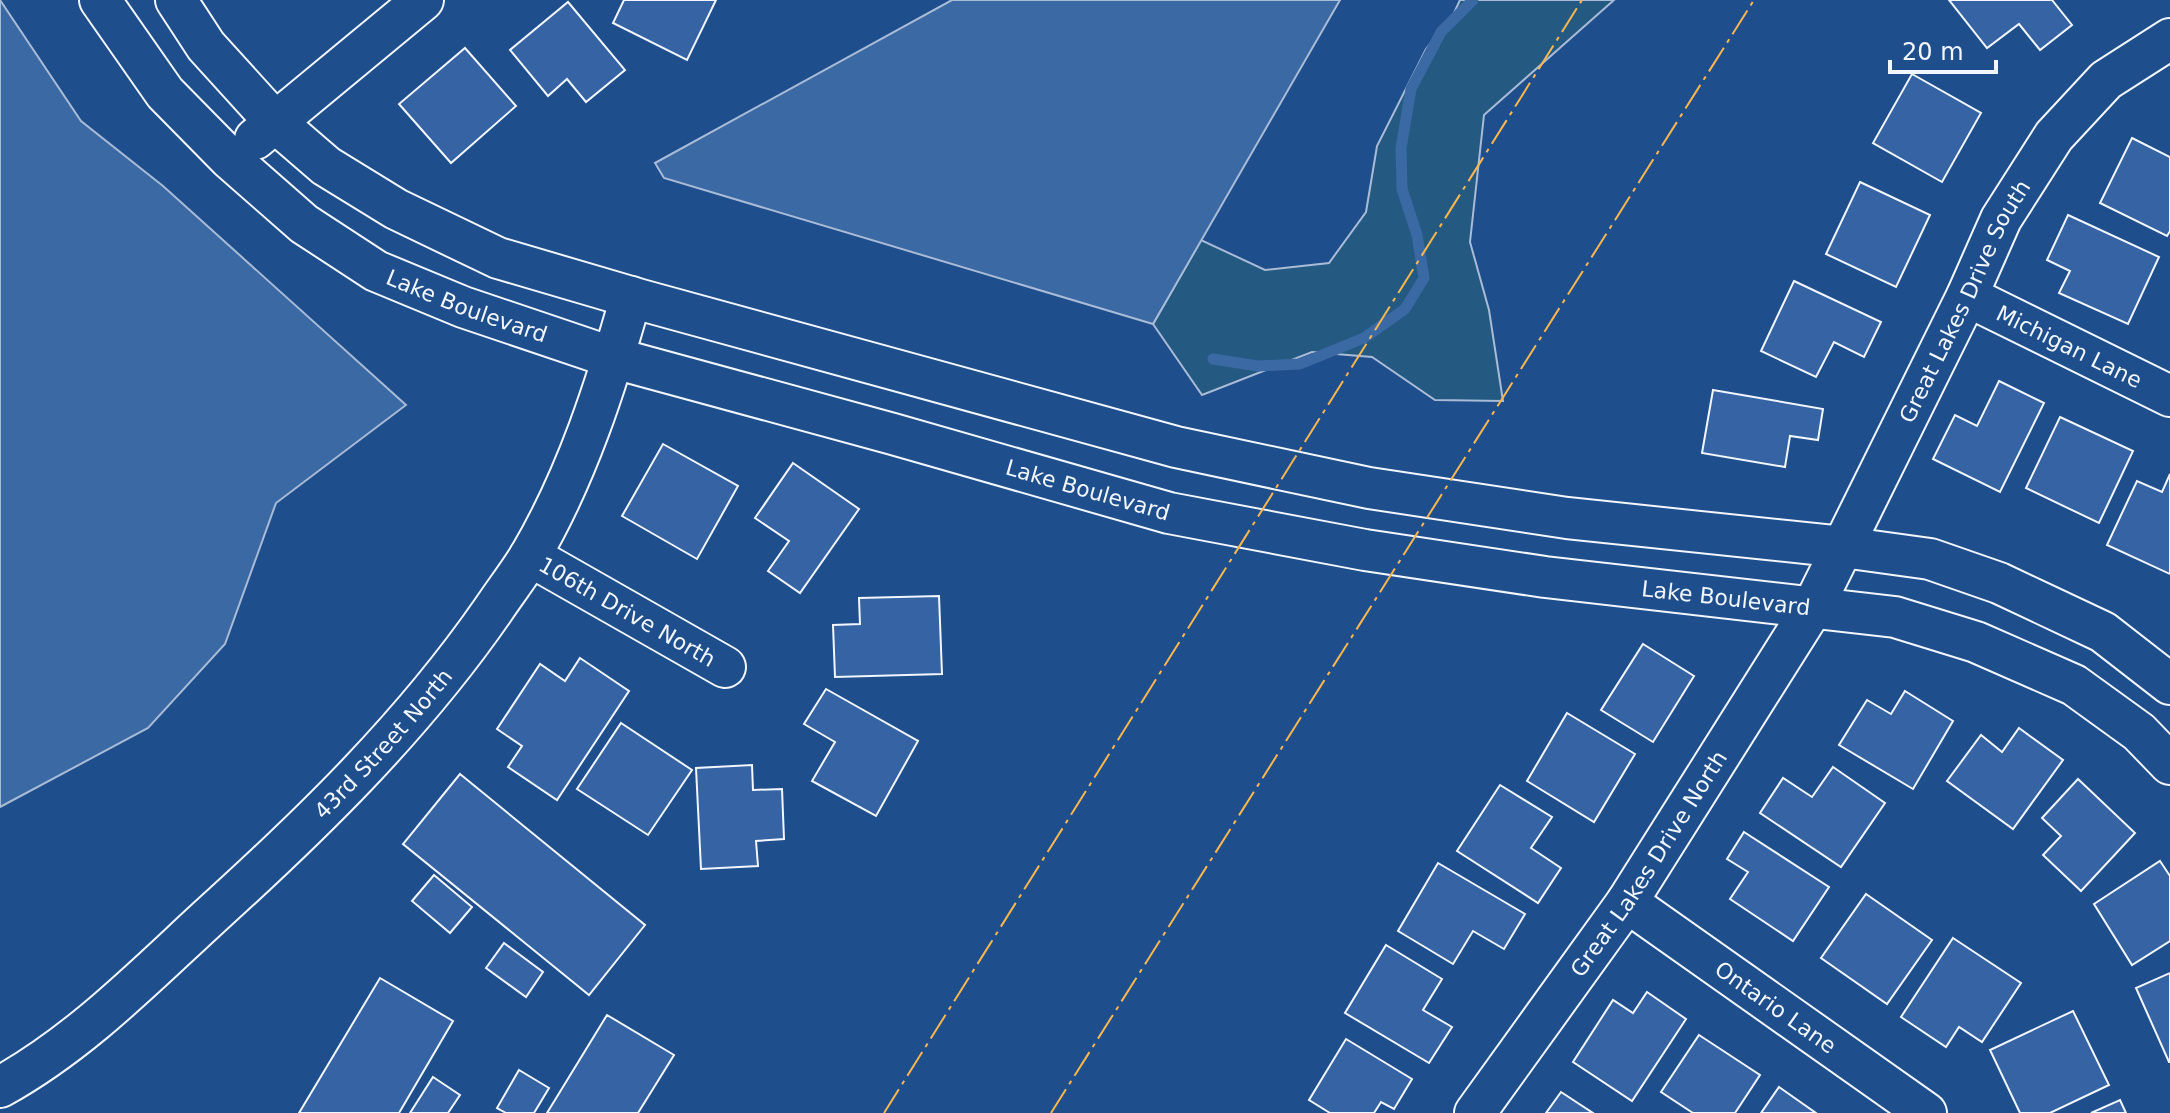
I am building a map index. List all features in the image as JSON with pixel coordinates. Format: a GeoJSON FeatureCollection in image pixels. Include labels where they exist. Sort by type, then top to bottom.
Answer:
{"type":"FeatureCollection","features":[{"type":"Feature","properties":{"kind":"street","name":"Lake Boulevard"},"geometry":{"type":"LineString","coordinates":[[100,0],[165,93],[230,159],[304,224],[376,271],[463,307],[614,358],[1169,513],[1365,550],[1530,575],[1895,617],[1990,648],[2074,685],[2139,732],[2170,764]]}},
{"type":"Feature","properties":{"kind":"street"},"geometry":{"type":"LineString","coordinates":[[176,0],[206,46],[275,122],[326,166],[396,209],[498,258],[1176,447],[1369,488],[1567,518],[1930,559],[1999,583],[2103,632],[2170,684]]}},
{"type":"Feature","properties":{"kind":"street"},"geometry":{"type":"LineString","coordinates":[[230,159],[423,0]]}},
{"type":"Feature","properties":{"kind":"street","name":"Great Lakes Drive South"},"geometry":{"type":"LineString","coordinates":[[1813,607],[1967,296],[2001,219],[2054,136],[2106,80],[2170,39]]}},
{"type":"Feature","properties":{"kind":"street","name":"Michigan Lane"},"geometry":{"type":"LineString","coordinates":[[1967,296],[2170,396]]}},
{"type":"Feature","properties":{"kind":"street","name":"43rd Street North"},"geometry":{"type":"LineString","coordinates":[[0,1087],[89,1027],[306,830],[378,754],[461,657],[530,556],[577,461],[614,358],[631,297]]}},
{"type":"Feature","properties":{"kind":"street","name":"106th Drive North"},"geometry":{"type":"LineString","coordinates":[[530,556],[725,667]]}},
{"type":"Feature","properties":{"kind":"street","name":"Great Lakes Drive North"},"geometry":{"type":"LineString","coordinates":[[1475,1113],[1627,902],[1813,607]]}},
{"type":"Feature","properties":{"kind":"street","name":"Ontario Lane"},"geometry":{"type":"LineString","coordinates":[[1627,902],[1926,1113]]}},
{"type":"Feature","properties":{"kind":"shaded area"},"geometry":{"type":"Polygon","coordinates":[[[0,0],[81,121],[163,186],[406,405],[276,503],[225,644],[148,728],[0,807],[0,0]]]}},
{"type":"Feature","properties":{"kind":"shaded area"},"geometry":{"type":"Polygon","coordinates":[[[952,0],[1340,0],[1153,324],[664,178],[655,163],[952,0]]]}},
{"type":"Feature","properties":{"kind":"shaded area"},"geometry":{"type":"Polygon","coordinates":[[[1460,0],[1614,0],[1484,115],[1470,242],[1489,310],[1503,401],[1435,400],[1372,357],[1312,352],[1202,395],[1153,324],[1201,240],[1265,270],[1329,263],[1366,212],[1377,146],[1426,49],[1454,13],[1460,0]]]}},
{"type":"Feature","properties":{"kind":"building"},"geometry":{"type":"Polygon","coordinates":[[[624,0],[716,0],[687,60],[613,23],[624,0]]]}},
{"type":"Feature","properties":{"kind":"building"},"geometry":{"type":"Polygon","coordinates":[[[1949,0],[2052,0],[2072,25],[2040,50],[2019,24],[1987,48],[1949,0]]]}},
{"type":"Feature","properties":{"kind":"building"},"geometry":{"type":"Polygon","coordinates":[[[568,2],[625,70],[586,102],[567,79],[548,96],[510,50],[568,2]]]}},
{"type":"Feature","properties":{"kind":"building"},"geometry":{"type":"Polygon","coordinates":[[[465,48],[516,106],[451,163],[399,104],[465,48]]]}},
{"type":"Feature","properties":{"kind":"building"},"geometry":{"type":"Polygon","coordinates":[[[1912,74],[1981,113],[1942,182],[1873,143],[1912,74]]]}},
{"type":"Feature","properties":{"kind":"building"},"geometry":{"type":"Polygon","coordinates":[[[2132,138],[2170,157],[2170,231],[2167,236],[2100,203],[2132,138]]]}},
{"type":"Feature","properties":{"kind":"building"},"geometry":{"type":"Polygon","coordinates":[[[1860,182],[1930,215],[1896,287],[1826,254],[1860,182]]]}},
{"type":"Feature","properties":{"kind":"building"},"geometry":{"type":"Polygon","coordinates":[[[2068,215],[2159,257],[2128,324],[2059,293],[2070,271],[2047,260],[2068,215]]]}},
{"type":"Feature","properties":{"kind":"building"},"geometry":{"type":"Polygon","coordinates":[[[1794,281],[1881,322],[1864,357],[1834,342],[1816,377],[1761,351],[1794,281]]]}},
{"type":"Feature","properties":{"kind":"building"},"geometry":{"type":"Polygon","coordinates":[[[1999,381],[2044,403],[2000,492],[1933,459],[1955,415],[1977,426],[1999,381]]]}},
{"type":"Feature","properties":{"kind":"building"},"geometry":{"type":"Polygon","coordinates":[[[1713,390],[1823,409],[1818,440],[1790,436],[1785,467],[1702,453],[1713,390]]]}},
{"type":"Feature","properties":{"kind":"building"},"geometry":{"type":"Polygon","coordinates":[[[2060,417],[2133,451],[2099,523],[2026,488],[2060,417]]]}},
{"type":"Feature","properties":{"kind":"building"},"geometry":{"type":"Polygon","coordinates":[[[663,444],[738,486],[697,559],[622,516],[663,444]]]}},
{"type":"Feature","properties":{"kind":"building"},"geometry":{"type":"Polygon","coordinates":[[[793,463],[859,509],[800,593],[768,571],[789,541],[755,518],[793,463]]]}},
{"type":"Feature","properties":{"kind":"building"},"geometry":{"type":"Polygon","coordinates":[[[2170,474],[2170,574],[2107,545],[2137,481],[2162,492],[2170,474]]]}},
{"type":"Feature","properties":{"kind":"building"},"geometry":{"type":"Polygon","coordinates":[[[939,596],[942,674],[835,677],[833,625],[860,624],[859,598],[939,596]]]}},
{"type":"Feature","properties":{"kind":"building"},"geometry":{"type":"Polygon","coordinates":[[[1643,644],[1694,676],[1653,742],[1601,710],[1643,644]]]}},
{"type":"Feature","properties":{"kind":"building"},"geometry":{"type":"Polygon","coordinates":[[[580,658],[629,691],[557,800],[508,767],[522,746],[497,729],[540,664],[565,681],[580,658]]]}},
{"type":"Feature","properties":{"kind":"building"},"geometry":{"type":"Polygon","coordinates":[[[826,689],[918,741],[876,816],[812,781],[835,742],[804,724],[826,689]]]}},
{"type":"Feature","properties":{"kind":"building"},"geometry":{"type":"Polygon","coordinates":[[[1905,691],[1953,721],[1913,789],[1839,745],[1867,700],[1891,714],[1905,691]]]}},
{"type":"Feature","properties":{"kind":"building"},"geometry":{"type":"Polygon","coordinates":[[[1567,713],[1635,754],[1594,822],[1527,781],[1567,713]]]}},
{"type":"Feature","properties":{"kind":"building"},"geometry":{"type":"Polygon","coordinates":[[[621,723],[692,770],[648,835],[577,789],[621,723]]]}},
{"type":"Feature","properties":{"kind":"building"},"geometry":{"type":"Polygon","coordinates":[[[2019,728],[2063,760],[2013,829],[1947,781],[1981,735],[2002,752],[2019,728]]]}},
{"type":"Feature","properties":{"kind":"building"},"geometry":{"type":"Polygon","coordinates":[[[752,765],[753,790],[782,789],[784,839],[756,841],[758,866],[701,869],[696,768],[752,765]]]}},
{"type":"Feature","properties":{"kind":"building"},"geometry":{"type":"Polygon","coordinates":[[[1833,767],[1885,803],[1841,867],[1760,813],[1783,778],[1812,797],[1833,767]]]}},
{"type":"Feature","properties":{"kind":"building"},"geometry":{"type":"Polygon","coordinates":[[[460,774],[645,925],[589,995],[403,844],[460,774]]]}},
{"type":"Feature","properties":{"kind":"building"},"geometry":{"type":"Polygon","coordinates":[[[2078,779],[2135,833],[2081,891],[2043,855],[2061,836],[2042,818],[2078,779]]]}},
{"type":"Feature","properties":{"kind":"building"},"geometry":{"type":"Polygon","coordinates":[[[1500,785],[1552,817],[1531,848],[1561,868],[1538,903],[1457,851],[1500,785]]]}},
{"type":"Feature","properties":{"kind":"building"},"geometry":{"type":"Polygon","coordinates":[[[1744,832],[1829,887],[1793,941],[1730,899],[1748,872],[1727,859],[1744,832]]]}},
{"type":"Feature","properties":{"kind":"building"},"geometry":{"type":"Polygon","coordinates":[[[2160,861],[2170,876],[2170,941],[2132,965],[2094,904],[2160,861]]]}},
{"type":"Feature","properties":{"kind":"building"},"geometry":{"type":"Polygon","coordinates":[[[1438,863],[1525,914],[1504,949],[1473,931],[1453,964],[1398,931],[1438,863]]]}},
{"type":"Feature","properties":{"kind":"building"},"geometry":{"type":"Polygon","coordinates":[[[434,875],[472,907],[450,933],[412,901],[434,875]]]}},
{"type":"Feature","properties":{"kind":"building"},"geometry":{"type":"Polygon","coordinates":[[[1866,894],[1932,940],[1887,1004],[1821,958],[1866,894]]]}},
{"type":"Feature","properties":{"kind":"building"},"geometry":{"type":"Polygon","coordinates":[[[1953,938],[2021,983],[1982,1042],[1959,1027],[1946,1047],[1901,1017],[1953,938]]]}},
{"type":"Feature","properties":{"kind":"building"},"geometry":{"type":"Polygon","coordinates":[[[504,943],[543,972],[526,997],[486,968],[504,943]]]}},
{"type":"Feature","properties":{"kind":"building"},"geometry":{"type":"Polygon","coordinates":[[[1386,945],[1442,979],[1423,1010],[1452,1027],[1429,1063],[1345,1013],[1386,945]]]}},
{"type":"Feature","properties":{"kind":"building"},"geometry":{"type":"Polygon","coordinates":[[[2170,973],[2170,1062],[2169,1062],[2136,988],[2170,973]]]}},
{"type":"Feature","properties":{"kind":"building"},"geometry":{"type":"Polygon","coordinates":[[[380,978],[453,1021],[399,1113],[299,1113],[380,978]]]}},
{"type":"Feature","properties":{"kind":"building"},"geometry":{"type":"Polygon","coordinates":[[[1647,992],[1686,1019],[1632,1101],[1573,1062],[1613,1000],[1633,1013],[1647,992]]]}},
{"type":"Feature","properties":{"kind":"building"},"geometry":{"type":"Polygon","coordinates":[[[2073,1011],[2109,1085],[2050,1113],[2020,1113],[1990,1050],[2073,1011]]]}},
{"type":"Feature","properties":{"kind":"building"},"geometry":{"type":"Polygon","coordinates":[[[607,1015],[674,1055],[638,1113],[547,1113],[607,1015]]]}},
{"type":"Feature","properties":{"kind":"building"},"geometry":{"type":"Polygon","coordinates":[[[1699,1035],[1760,1075],[1735,1113],[1693,1113],[1661,1092],[1699,1035]]]}},
{"type":"Feature","properties":{"kind":"building"},"geometry":{"type":"Polygon","coordinates":[[[1346,1039],[1412,1079],[1394,1109],[1381,1102],[1374,1113],[1330,1113],[1309,1100],[1346,1039]]]}},
{"type":"Feature","properties":{"kind":"building"},"geometry":{"type":"Polygon","coordinates":[[[519,1070],[549,1088],[534,1113],[506,1113],[497,1108],[519,1070]]]}},
{"type":"Feature","properties":{"kind":"building"},"geometry":{"type":"Polygon","coordinates":[[[433,1077],[460,1095],[448,1113],[410,1113],[433,1077]]]}},
{"type":"Feature","properties":{"kind":"building"},"geometry":{"type":"Polygon","coordinates":[[[1779,1087],[1816,1113],[1761,1113],[1779,1087]]]}},
{"type":"Feature","properties":{"kind":"building"},"geometry":{"type":"Polygon","coordinates":[[[1561,1092],[1593,1113],[1546,1113],[1561,1092]]]}},
{"type":"Feature","properties":{"kind":"building"},"geometry":{"type":"Polygon","coordinates":[[[2120,1100],[2126,1113],[2091,1113],[2120,1100]]]}},
{"type":"Feature","properties":{"kind":"waterway"},"geometry":{"type":"LineString","coordinates":[[1213,359],[1258,366],[1300,364],[1364,338],[1405,309],[1424,278],[1417,235],[1402,189],[1401,148],[1411,89],[1441,32],[1473,0]]}},
{"type":"Feature","properties":{"kind":"power"},"geometry":{"type":"LineString","coordinates":[[884,1113],[1582,0]]}},
{"type":"Feature","properties":{"kind":"power"},"geometry":{"type":"LineString","coordinates":[[1051,1113],[1754,0]]}}]}
